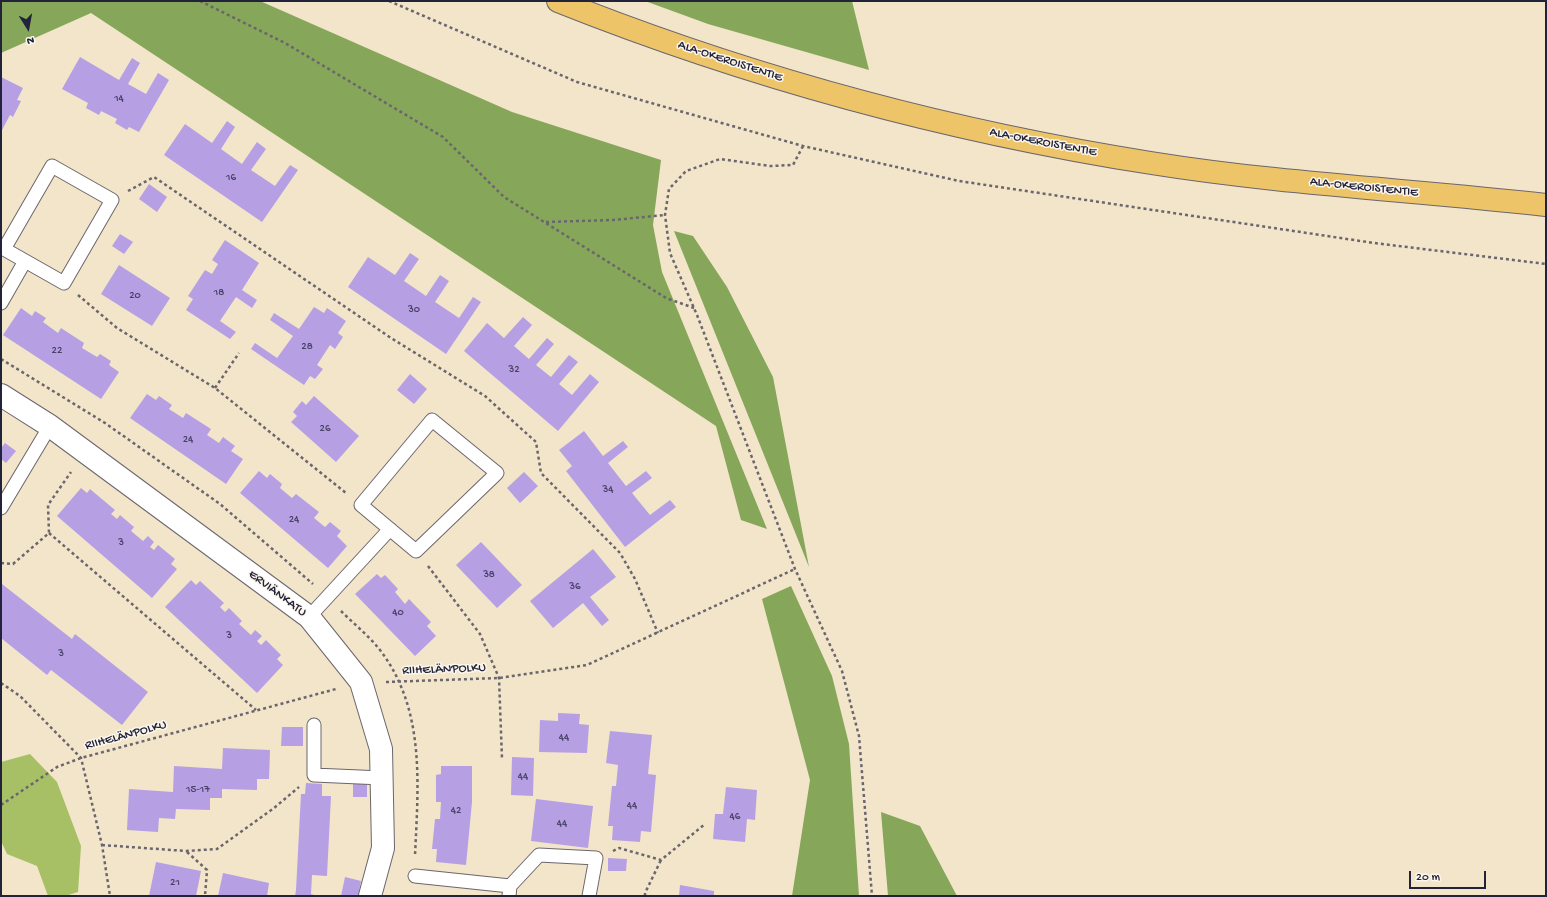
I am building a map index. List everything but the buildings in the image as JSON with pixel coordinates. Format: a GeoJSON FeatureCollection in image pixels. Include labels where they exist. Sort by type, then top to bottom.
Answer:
{"type":"FeatureCollection","features":[{"type":"Feature","properties":{"kind":"main road","name":"ALA-OKEROISTENTIE"},"geometry":{"type":"LineString","coordinates":[[558,1],[627,28],[754,71],[887,108],[1024,140],[1128,159],[1213,172],[1546,206]]}},
{"type":"Feature","properties":{"kind":"street","name":"ERVIÄNKATU"},"geometry":{"type":"LineString","coordinates":[[1,395],[50,426],[309,617],[361,682],[381,749],[382,848],[370,896]]}},
{"type":"Feature","properties":{"kind":"lane"},"geometry":{"type":"LineString","coordinates":[[52,166],[112,200],[64,283],[4,249],[52,166]]}},
{"type":"Feature","properties":{"kind":"lane"},"geometry":{"type":"LineString","coordinates":[[1,303],[25,261]]}},
{"type":"Feature","properties":{"kind":"lane"},"geometry":{"type":"LineString","coordinates":[[432,420],[497,473],[416,551],[361,505],[432,420]]}},
{"type":"Feature","properties":{"kind":"lane"},"geometry":{"type":"LineString","coordinates":[[1,508],[50,426]]}},
{"type":"Feature","properties":{"kind":"lane"},"geometry":{"type":"LineString","coordinates":[[309,617],[390,530]]}},
{"type":"Feature","properties":{"kind":"lane"},"geometry":{"type":"LineString","coordinates":[[314,725],[314,775],[382,778]]}},
{"type":"Feature","properties":{"kind":"lane"},"geometry":{"type":"LineString","coordinates":[[415,876],[509,891],[539,855],[596,858],[589,896]]}},
{"type":"Feature","properties":{"kind":"path"},"geometry":{"type":"LineString","coordinates":[[200,1],[286,43],[443,137],[504,197],[666,298],[694,308]]}},
{"type":"Feature","properties":{"kind":"path"},"geometry":{"type":"LineString","coordinates":[[389,1],[577,82],[803,146],[959,181],[1374,243],[1546,264]]}},
{"type":"Feature","properties":{"kind":"path"},"geometry":{"type":"LineString","coordinates":[[803,146],[793,165],[770,166],[720,159],[686,171],[669,189],[665,215],[670,254],[694,308],[795,569],[842,671],[859,736],[872,896]]}},
{"type":"Feature","properties":{"kind":"path"},"geometry":{"type":"LineString","coordinates":[[112,200],[154,177],[391,338],[485,396],[536,442],[541,473],[620,553],[634,579],[658,633]]}},
{"type":"Feature","properties":{"kind":"path"},"geometry":{"type":"LineString","coordinates":[[544,222],[613,220],[665,215]]}},
{"type":"Feature","properties":{"kind":"path"},"geometry":{"type":"LineString","coordinates":[[64,283],[117,328],[215,388],[361,505]]}},
{"type":"Feature","properties":{"kind":"path"},"geometry":{"type":"LineString","coordinates":[[215,388],[239,354]]}},
{"type":"Feature","properties":{"kind":"path"},"geometry":{"type":"LineString","coordinates":[[85,452],[48,505],[49,533],[256,710]]}},
{"type":"Feature","properties":{"kind":"path"},"geometry":{"type":"LineString","coordinates":[[1,563],[13,564],[49,533]]}},
{"type":"Feature","properties":{"kind":"path"},"geometry":{"type":"LineString","coordinates":[[416,551],[480,634],[499,678],[502,759]]}},
{"type":"Feature","properties":{"kind":"path","name":"RIIHELÄNPOLKU"},"geometry":{"type":"LineString","coordinates":[[1,805],[57,767],[81,758],[361,682],[499,678],[587,665],[795,569]]}},
{"type":"Feature","properties":{"kind":"path"},"geometry":{"type":"LineString","coordinates":[[1,683],[20,696],[81,758],[102,845],[110,896]]}},
{"type":"Feature","properties":{"kind":"path"},"geometry":{"type":"LineString","coordinates":[[102,845],[186,852],[217,850],[274,808],[314,775]]}},
{"type":"Feature","properties":{"kind":"path"},"geometry":{"type":"LineString","coordinates":[[645,896],[645,893],[661,860],[705,824]]}},
{"type":"Feature","properties":{"kind":"path"},"geometry":{"type":"LineString","coordinates":[[596,858],[619,848],[661,860]]}},
{"type":"Feature","properties":{"kind":"path"},"geometry":{"type":"LineString","coordinates":[[186,852],[207,870],[205,896]]}},
{"type":"Feature","properties":{"kind":"green space"},"geometry":{"type":"Polygon","coordinates":[[[1,1],[260,1],[512,112],[661,160],[653,225],[662,272],[767,529],[741,520],[716,426],[91,13],[1,53],[1,1]]]}},
{"type":"Feature","properties":{"kind":"green space"},"geometry":{"type":"Polygon","coordinates":[[[645,1],[852,1],[869,70],[708,24],[645,1]]]}},
{"type":"Feature","properties":{"kind":"green space"},"geometry":{"type":"Polygon","coordinates":[[[674,231],[693,236],[727,287],[773,377],[809,567],[674,231]]]}},
{"type":"Feature","properties":{"kind":"green space"},"geometry":{"type":"Polygon","coordinates":[[[791,586],[832,676],[849,744],[859,896],[792,896],[810,780],[762,599],[791,586]]]}},
{"type":"Feature","properties":{"kind":"green space"},"geometry":{"type":"Polygon","coordinates":[[[30,754],[57,782],[81,846],[78,892],[65,896],[48,896],[37,866],[7,854],[1,841],[1,762],[30,754]]]}},
{"type":"Feature","properties":{"kind":"green space"},"geometry":{"type":"Polygon","coordinates":[[[881,812],[920,826],[957,896],[888,896],[881,812]]]}}]}
